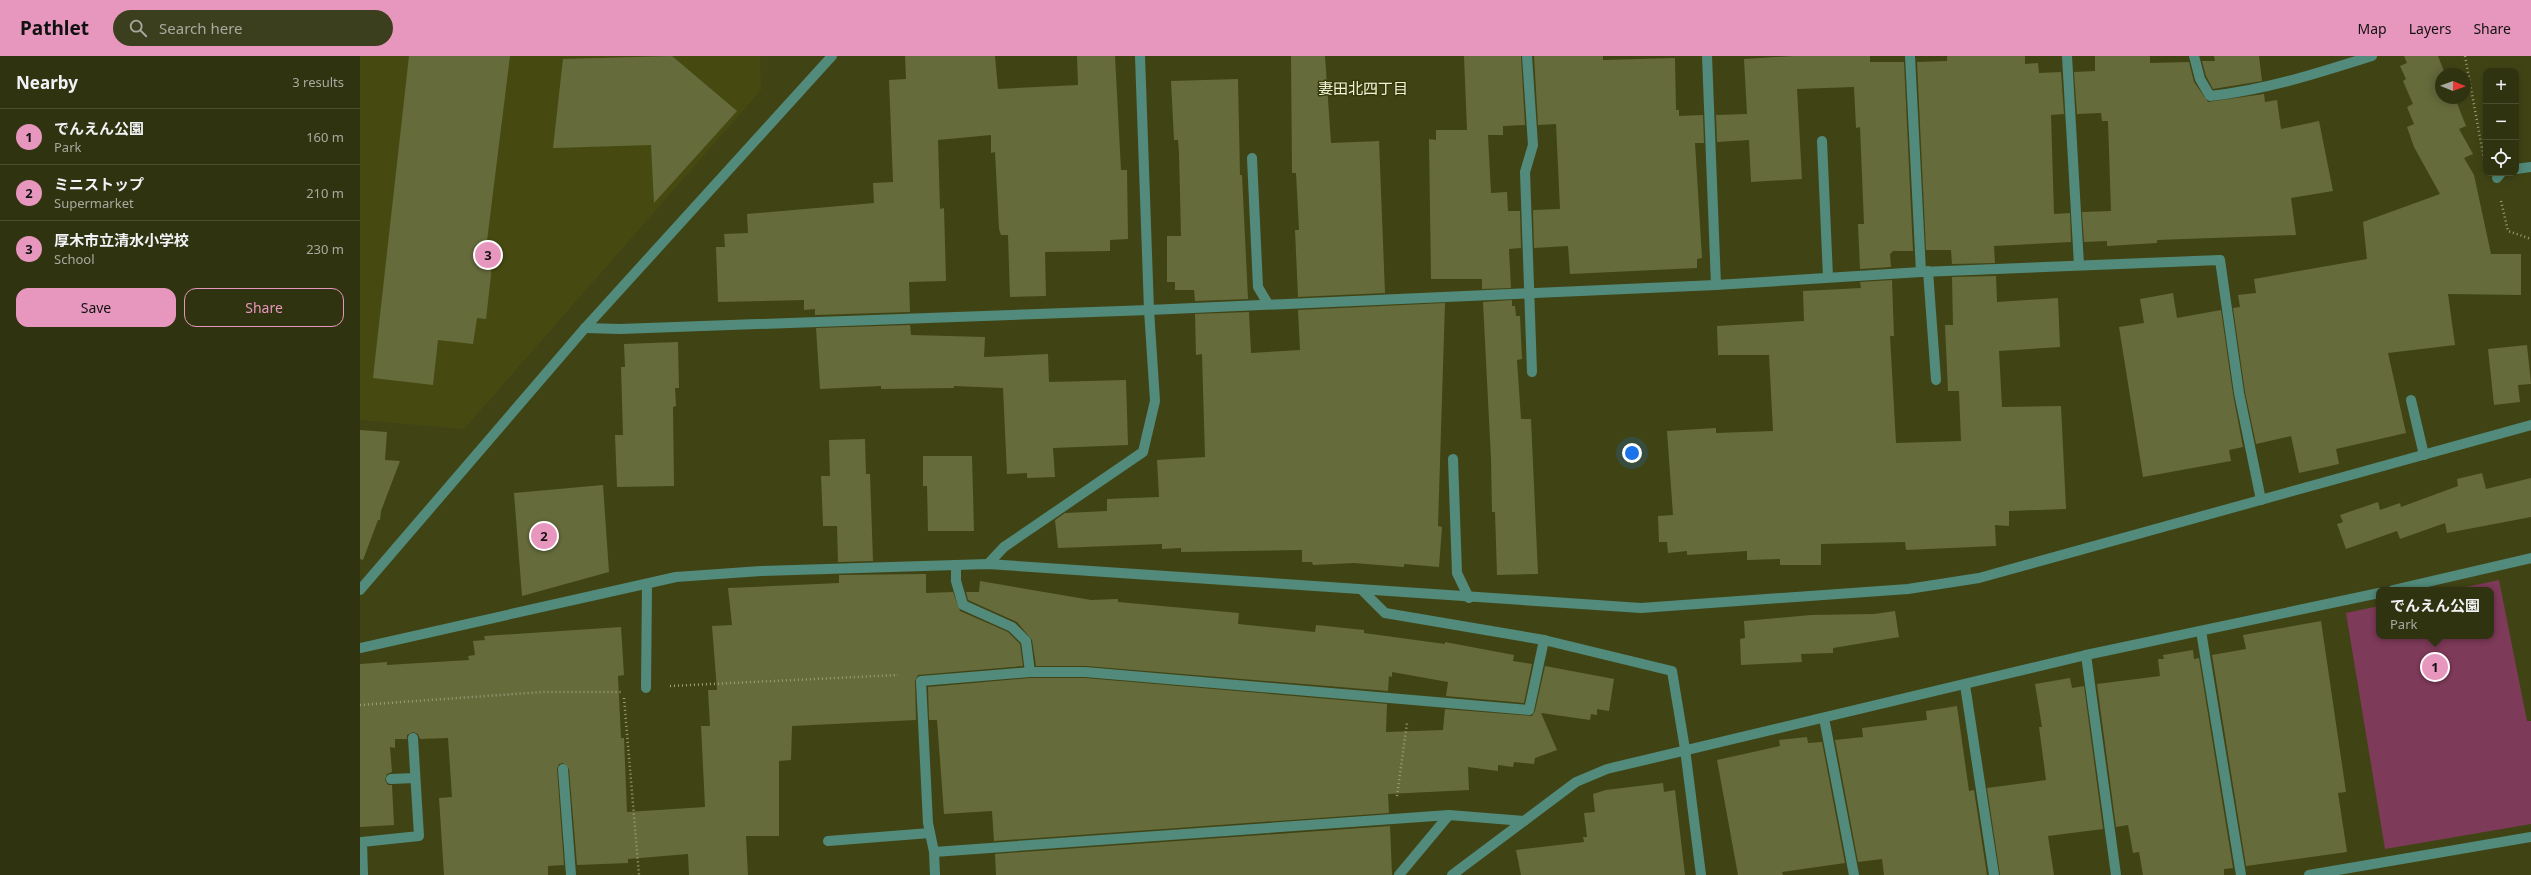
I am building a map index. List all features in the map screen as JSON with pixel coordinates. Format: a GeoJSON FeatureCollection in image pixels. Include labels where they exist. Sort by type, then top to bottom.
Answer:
{"type":"FeatureCollection","features":[{"type":"Feature","properties":{"kind":"street"},"geometry":{"type":"LineString","coordinates":[[360,590],[585,328],[832,56]]}},
{"type":"Feature","properties":{"kind":"street"},"geometry":{"type":"LineString","coordinates":[[988,564],[1004,547],[1143,452],[1155,401],[1149,310],[1140,56]]}},
{"type":"Feature","properties":{"kind":"street"},"geometry":{"type":"LineString","coordinates":[[1527,56],[1533,145],[1524,172],[1532,372]]}},
{"type":"Feature","properties":{"kind":"street"},"geometry":{"type":"LineString","coordinates":[[1707,56],[1716,285]]}},
{"type":"Feature","properties":{"kind":"street"},"geometry":{"type":"LineString","coordinates":[[1910,56],[1925,271],[1936,380]]}},
{"type":"Feature","properties":{"kind":"street"},"geometry":{"type":"LineString","coordinates":[[2068,56],[2079,265]]}},
{"type":"Feature","properties":{"kind":"street"},"geometry":{"type":"LineString","coordinates":[[2194,56],[2200,79],[2210,96],[2247,92],[2286,83],[2372,56]]}},
{"type":"Feature","properties":{"kind":"street"},"geometry":{"type":"LineString","coordinates":[[1822,141],[1828,277]]}},
{"type":"Feature","properties":{"kind":"street"},"geometry":{"type":"LineString","coordinates":[[1252,158],[1258,287],[1268,304]]}},
{"type":"Feature","properties":{"kind":"street"},"geometry":{"type":"LineString","coordinates":[[2519,169],[2531,167]]}},
{"type":"Feature","properties":{"kind":"street"},"geometry":{"type":"LineString","coordinates":[[585,328],[620,329],[1149,310],[1529,292],[1716,285],[1925,271],[2220,260],[2239,393],[2261,500]]}},
{"type":"Feature","properties":{"kind":"street"},"geometry":{"type":"LineString","coordinates":[[2411,400],[2424,455]]}},
{"type":"Feature","properties":{"kind":"street"},"geometry":{"type":"LineString","coordinates":[[360,648],[676,577],[761,571],[988,564],[1363,591],[1641,608],[1908,589],[1979,578],[2531,425]]}},
{"type":"Feature","properties":{"kind":"street"},"geometry":{"type":"LineString","coordinates":[[1453,459],[1457,573],[1469,598]]}},
{"type":"Feature","properties":{"kind":"street"},"geometry":{"type":"LineString","coordinates":[[2406,587],[2531,558]]}},
{"type":"Feature","properties":{"kind":"street"},"geometry":{"type":"LineString","coordinates":[[956,565],[956,581],[963,605],[1012,627],[1026,641],[1030,672]]}},
{"type":"Feature","properties":{"kind":"street"},"geometry":{"type":"LineString","coordinates":[[646,688],[647,584]]}},
{"type":"Feature","properties":{"kind":"street"},"geometry":{"type":"LineString","coordinates":[[1363,591],[1385,613],[1544,640],[1672,671],[1685,749],[1701,875]]}},
{"type":"Feature","properties":{"kind":"street"},"geometry":{"type":"LineString","coordinates":[[1452,875],[1576,782],[1607,769],[1685,749],[1965,685],[2086,654],[2376,594]]}},
{"type":"Feature","properties":{"kind":"street"},"geometry":{"type":"LineString","coordinates":[[2201,631],[2241,875]]}},
{"type":"Feature","properties":{"kind":"street"},"geometry":{"type":"LineString","coordinates":[[935,875],[934,852],[930,833],[921,681],[1030,672],[1086,672],[1409,701],[1529,710],[1544,640]]}},
{"type":"Feature","properties":{"kind":"street"},"geometry":{"type":"LineString","coordinates":[[2086,654],[2116,875]]}},
{"type":"Feature","properties":{"kind":"street"},"geometry":{"type":"LineString","coordinates":[[1965,685],[1994,875]]}},
{"type":"Feature","properties":{"kind":"street"},"geometry":{"type":"LineString","coordinates":[[1824,718],[1854,875]]}},
{"type":"Feature","properties":{"kind":"street"},"geometry":{"type":"LineString","coordinates":[[363,875],[362,842],[419,836],[413,738]]}},
{"type":"Feature","properties":{"kind":"street"},"geometry":{"type":"LineString","coordinates":[[563,769],[571,875]]}},
{"type":"Feature","properties":{"kind":"street"},"geometry":{"type":"LineString","coordinates":[[391,779],[415,778]]}},
{"type":"Feature","properties":{"kind":"street"},"geometry":{"type":"LineString","coordinates":[[934,852],[1448,815],[1524,821]]}},
{"type":"Feature","properties":{"kind":"street"},"geometry":{"type":"LineString","coordinates":[[1399,875],[1448,815]]}},
{"type":"Feature","properties":{"kind":"street"},"geometry":{"type":"LineString","coordinates":[[828,841],[930,833]]}},
{"type":"Feature","properties":{"kind":"street"},"geometry":{"type":"LineString","coordinates":[[2309,875],[2531,837]]}},
{"type":"Feature","properties":{"kind":"path"},"geometry":{"type":"LineString","coordinates":[[2465,56],[2483,149]]}},
{"type":"Feature","properties":{"kind":"path"},"geometry":{"type":"LineString","coordinates":[[2499,176],[2508,231],[2531,239]]}},
{"type":"Feature","properties":{"kind":"path"},"geometry":{"type":"LineString","coordinates":[[624,692],[639,875]]}},
{"type":"Feature","properties":{"kind":"path"},"geometry":{"type":"LineString","coordinates":[[1394,819],[1409,701]]}},
{"type":"Feature","properties":{"kind":"shaded area"},"geometry":{"type":"Polygon","coordinates":[[[360,56],[760,56],[761,90],[464,429],[360,420],[360,56]]]}},
{"type":"Feature","properties":{"kind":"shaded area"},"geometry":{"type":"Polygon","coordinates":[[[2499,580],[2527,721],[2531,721],[2531,824],[2385,849],[2346,613],[2376,607],[2376,639],[2494,639],[2494,587],[2466,587],[2499,580]]]}},
{"type":"Feature","properties":{"kind":"building"},"geometry":{"type":"Polygon","coordinates":[[[409,56],[510,56],[484,265],[492,266],[486,319],[477,318],[473,344],[438,340],[433,385],[373,378],[409,56]]]}},
{"type":"Feature","properties":{"kind":"building"},"geometry":{"type":"Polygon","coordinates":[[[672,56],[737,111],[654,203],[651,145],[553,148],[563,59],[672,56]]]}},
{"type":"Feature","properties":{"kind":"building"},"geometry":{"type":"Polygon","coordinates":[[[905,56],[995,56],[998,89],[1078,85],[1077,56],[1115,56],[1121,170],[1127,170],[1128,239],[1110,240],[1110,251],[1045,252],[1046,296],[1010,297],[1008,235],[1001,235],[999,229],[995,152],[991,153],[991,135],[938,140],[940,209],[944,208],[946,281],[909,282],[910,312],[815,315],[815,309],[804,310],[804,300],[718,302],[716,247],[725,247],[724,234],[748,233],[747,214],[874,203],[873,183],[893,182],[889,80],[906,79],[905,56]]]}},
{"type":"Feature","properties":{"kind":"building"},"geometry":{"type":"Polygon","coordinates":[[[1291,56],[1325,56],[1331,143],[1379,141],[1385,293],[1298,297],[1295,230],[1299,230],[1296,173],[1292,173],[1291,56]]]}},
{"type":"Feature","properties":{"kind":"building"},"geometry":{"type":"Polygon","coordinates":[[[1464,56],[1521,56],[1525,125],[1503,126],[1503,135],[1488,135],[1491,193],[1507,192],[1508,211],[1520,211],[1521,248],[1509,249],[1511,288],[1482,289],[1482,279],[1431,279],[1429,139],[1436,140],[1436,130],[1467,130],[1464,56]]]}},
{"type":"Feature","properties":{"kind":"building"},"geometry":{"type":"Polygon","coordinates":[[[1534,56],[1603,56],[1603,60],[1675,58],[1676,110],[1679,110],[1679,116],[1703,115],[1704,143],[1695,143],[1702,258],[1697,259],[1697,268],[1570,274],[1568,246],[1534,248],[1533,210],[1560,209],[1556,124],[1538,125],[1534,56]]]}},
{"type":"Feature","properties":{"kind":"building"},"geometry":{"type":"Polygon","coordinates":[[[1794,56],[1870,56],[1870,62],[1904,62],[1913,251],[1893,251],[1890,254],[1891,267],[1860,269],[1858,224],[1864,224],[1860,127],[1856,128],[1854,87],[1797,89],[1802,179],[1751,182],[1749,140],[1717,142],[1716,115],[1747,114],[1744,59],[1794,56]]]}},
{"type":"Feature","properties":{"kind":"building"},"geometry":{"type":"Polygon","coordinates":[[[1947,56],[2025,56],[2025,64],[2038,63],[2039,73],[2061,72],[2064,114],[2051,115],[2054,214],[2070,213],[2071,242],[1994,246],[1995,263],[1952,264],[1951,250],[1926,250],[1917,62],[1947,61],[1947,56]]]}},
{"type":"Feature","properties":{"kind":"building"},"geometry":{"type":"Polygon","coordinates":[[[2095,56],[2150,56],[2150,63],[2189,62],[2194,82],[2208,102],[2264,94],[2265,102],[2277,100],[2281,129],[2319,121],[2333,191],[2291,198],[2296,235],[2157,240],[2157,243],[2107,246],[2107,241],[2084,242],[2082,212],[2111,211],[2108,121],[2102,121],[2101,113],[2077,114],[2074,72],[2095,71],[2095,56]]]}},
{"type":"Feature","properties":{"kind":"building"},"geometry":{"type":"Polygon","coordinates":[[[2214,56],[2259,56],[2262,81],[2213,89],[2206,76],[2202,61],[2215,61],[2214,56]]]}},
{"type":"Feature","properties":{"kind":"building"},"geometry":{"type":"Polygon","coordinates":[[[2404,56],[2438,56],[2443,68],[2435,68],[2435,104],[2457,104],[2466,126],[2459,129],[2473,154],[2464,158],[2474,175],[2491,254],[2521,254],[2521,295],[2448,294],[2455,345],[2388,353],[2406,433],[2336,449],[2339,464],[2299,473],[2291,436],[2256,444],[2245,392],[2233,308],[2240,307],[2238,295],[2256,293],[2254,279],[2367,259],[2363,222],[2440,194],[2414,147],[2407,127],[2414,124],[2407,107],[2413,104],[2403,81],[2406,79],[2400,66],[2407,63],[2404,56]]]}},
{"type":"Feature","properties":{"kind":"building"},"geometry":{"type":"Polygon","coordinates":[[[1238,79],[1240,175],[1242,175],[1248,299],[1195,301],[1194,290],[1175,290],[1175,282],[1167,282],[1167,236],[1181,236],[1179,153],[1178,140],[1174,140],[1171,81],[1238,79]]]}},
{"type":"Feature","properties":{"kind":"building"},"geometry":{"type":"Polygon","coordinates":[[[1996,276],[1997,302],[2058,298],[2060,347],[1999,351],[2002,407],[2061,406],[2066,509],[2009,511],[2009,526],[1995,525],[1996,546],[1906,550],[1905,542],[1821,544],[1821,565],[1780,565],[1780,559],[1747,560],[1747,551],[1687,555],[1687,551],[1668,553],[1667,542],[1659,542],[1658,516],[1673,515],[1667,431],[1716,428],[1716,433],[1773,431],[1769,355],[1718,355],[1717,326],[1804,321],[1803,291],[1861,288],[1860,282],[1892,280],[1894,336],[1890,336],[1896,443],[1961,441],[1959,391],[1948,391],[1945,325],[1953,325],[1952,277],[1996,276]]]}},
{"type":"Feature","properties":{"kind":"building"},"geometry":{"type":"Polygon","coordinates":[[[2173,293],[2177,318],[2221,310],[2233,394],[2243,447],[2229,450],[2231,461],[2143,477],[2119,327],[2144,323],[2140,299],[2173,293]]]}},
{"type":"Feature","properties":{"kind":"building"},"geometry":{"type":"Polygon","coordinates":[[[1512,300],[1512,306],[1515,306],[1516,316],[1520,316],[1522,359],[1517,360],[1521,419],[1531,419],[1538,574],[1497,575],[1495,512],[1492,512],[1491,459],[1483,302],[1512,300]]]}},
{"type":"Feature","properties":{"kind":"building"},"geometry":{"type":"Polygon","coordinates":[[[1445,303],[1438,526],[1442,527],[1439,567],[1404,564],[1404,567],[1354,563],[1313,565],[1312,562],[1302,562],[1302,550],[1181,552],[1181,548],[1162,549],[1162,544],[1058,548],[1055,520],[1065,513],[1107,511],[1107,499],[1159,497],[1157,460],[1205,457],[1202,354],[1196,355],[1195,314],[1249,312],[1251,353],[1300,350],[1298,310],[1445,303]]]}},
{"type":"Feature","properties":{"kind":"building"},"geometry":{"type":"Polygon","coordinates":[[[910,325],[911,335],[985,337],[984,357],[1048,354],[1049,382],[1126,380],[1128,445],[1053,448],[1055,477],[1027,478],[1027,473],[1007,474],[1003,388],[954,386],[954,388],[881,389],[881,386],[820,389],[816,328],[910,325]]]}},
{"type":"Feature","properties":{"kind":"building"},"geometry":{"type":"Polygon","coordinates":[[[678,342],[679,388],[675,388],[676,406],[673,407],[674,486],[617,487],[615,435],[623,435],[621,367],[625,367],[624,344],[678,342]]]}},
{"type":"Feature","properties":{"kind":"building"},"geometry":{"type":"Polygon","coordinates":[[[2527,345],[2531,384],[2518,385],[2520,402],[2494,405],[2488,349],[2527,345]]]}},
{"type":"Feature","properties":{"kind":"building"},"geometry":{"type":"Polygon","coordinates":[[[360,430],[387,432],[385,460],[400,461],[381,511],[380,520],[378,520],[363,560],[360,559],[360,430]]]}},
{"type":"Feature","properties":{"kind":"building"},"geometry":{"type":"Polygon","coordinates":[[[865,439],[866,474],[870,474],[873,561],[838,562],[837,526],[823,526],[821,476],[830,476],[829,440],[865,439]]]}},
{"type":"Feature","properties":{"kind":"building"},"geometry":{"type":"Polygon","coordinates":[[[923,456],[972,456],[974,531],[928,531],[927,486],[923,486],[923,456]]]}},
{"type":"Feature","properties":{"kind":"building"},"geometry":{"type":"Polygon","coordinates":[[[2482,473],[2486,489],[2531,478],[2531,517],[2447,533],[2445,523],[2400,539],[2397,531],[2346,549],[2337,524],[2343,522],[2340,515],[2378,502],[2380,510],[2400,503],[2401,507],[2458,486],[2457,479],[2482,473]]]}},
{"type":"Feature","properties":{"kind":"building"},"geometry":{"type":"Polygon","coordinates":[[[603,485],[609,572],[522,596],[514,493],[603,485]]]}},
{"type":"Feature","properties":{"kind":"building"},"geometry":{"type":"Polygon","coordinates":[[[926,574],[926,593],[953,592],[960,611],[1008,632],[1020,644],[1023,666],[918,675],[915,681],[916,720],[792,726],[791,760],[779,761],[779,836],[746,836],[748,875],[689,875],[688,854],[628,859],[628,863],[577,865],[569,769],[563,763],[559,764],[557,769],[564,865],[548,866],[548,875],[444,875],[439,798],[452,797],[448,738],[420,739],[418,734],[413,732],[407,735],[407,739],[395,739],[395,748],[390,747],[392,772],[387,774],[385,780],[388,785],[392,785],[394,825],[360,827],[360,664],[387,662],[387,665],[469,660],[468,656],[475,655],[473,641],[485,640],[484,636],[621,627],[624,675],[618,676],[621,738],[624,738],[627,812],[705,807],[701,726],[710,726],[708,690],[717,690],[712,626],[732,625],[728,588],[839,583],[839,575],[926,574]]]}},
{"type":"Feature","properties":{"kind":"building"},"geometry":{"type":"Polygon","coordinates":[[[980,581],[1091,600],[1118,599],[1118,602],[1239,613],[1238,624],[1315,632],[1316,625],[1364,630],[1364,633],[1445,644],[1445,642],[1514,655],[1513,661],[1532,664],[1524,703],[1446,696],[1448,682],[1392,672],[1392,677],[1389,676],[1388,691],[1086,666],[1036,666],[1032,640],[1017,622],[968,600],[966,592],[979,592],[980,581]]]}},
{"type":"Feature","properties":{"kind":"building"},"geometry":{"type":"Polygon","coordinates":[[[1895,611],[1899,637],[1833,648],[1833,653],[1801,654],[1802,662],[1741,665],[1740,639],[1745,638],[1744,621],[1811,615],[1874,614],[1895,611]]]}},
{"type":"Feature","properties":{"kind":"building"},"geometry":{"type":"Polygon","coordinates":[[[2321,621],[2346,792],[2338,793],[2347,852],[2246,866],[2212,655],[2246,649],[2243,635],[2321,621]]]}},
{"type":"Feature","properties":{"kind":"building"},"geometry":{"type":"Polygon","coordinates":[[[2193,650],[2194,659],[2199,658],[2233,868],[2224,869],[2224,875],[2143,875],[2139,852],[2133,853],[2128,825],[2116,827],[2097,684],[2160,676],[2158,659],[2164,659],[2163,655],[2193,650]]]}},
{"type":"Feature","properties":{"kind":"building"},"geometry":{"type":"Polygon","coordinates":[[[1545,666],[1614,679],[1609,711],[1597,709],[1597,715],[1591,714],[1590,720],[1541,713],[1557,750],[1535,758],[1534,764],[1514,762],[1513,767],[1498,765],[1498,771],[1468,767],[1469,790],[1388,794],[1389,813],[994,841],[992,811],[944,814],[937,720],[929,720],[928,687],[1030,678],[1085,678],[1387,704],[1386,732],[1443,730],[1445,709],[1532,716],[1535,711],[1545,666]]]}},
{"type":"Feature","properties":{"kind":"building"},"geometry":{"type":"Polygon","coordinates":[[[2070,678],[2072,688],[2084,686],[2103,829],[2048,836],[2054,875],[2000,875],[1987,788],[2046,780],[2039,727],[2042,727],[2035,684],[2070,678]]]}},
{"type":"Feature","properties":{"kind":"building"},"geometry":{"type":"Polygon","coordinates":[[[1957,706],[1969,791],[1974,790],[1987,875],[1884,875],[1882,859],[1858,862],[1835,740],[1863,737],[1862,728],[1927,720],[1926,711],[1957,706]]]}},
{"type":"Feature","properties":{"kind":"building"},"geometry":{"type":"Polygon","coordinates":[[[1807,737],[1808,743],[1822,742],[1845,863],[1782,872],[1783,875],[1738,875],[1717,760],[1780,746],[1779,740],[1807,737]]]}},
{"type":"Feature","properties":{"kind":"building"},"geometry":{"type":"Polygon","coordinates":[[[1663,783],[1664,792],[1675,790],[1685,875],[1521,875],[1516,850],[1584,842],[1583,837],[1587,837],[1584,813],[1595,812],[1593,794],[1606,790],[1663,783]]]}},
{"type":"Feature","properties":{"kind":"building"},"geometry":{"type":"Polygon","coordinates":[[[1390,826],[1392,875],[996,875],[995,854],[1390,826]]]}},
{"type":"Feature","properties":{"kind":"place","name":"厚木市立清水小学校"},"geometry":{"type":"Point","coordinates":[488,255]}},
{"type":"Feature","properties":{"kind":"place","name":"ミニストップ"},"geometry":{"type":"Point","coordinates":[544,536]}},
{"type":"Feature","properties":{"kind":"place","name":"でんえん公園"},"geometry":{"type":"Point","coordinates":[2435,667]}},
{"type":"Feature","properties":{"kind":"district","name":"妻田北四丁目"},"geometry":{"type":"Point","coordinates":[1363,88]}}]}
